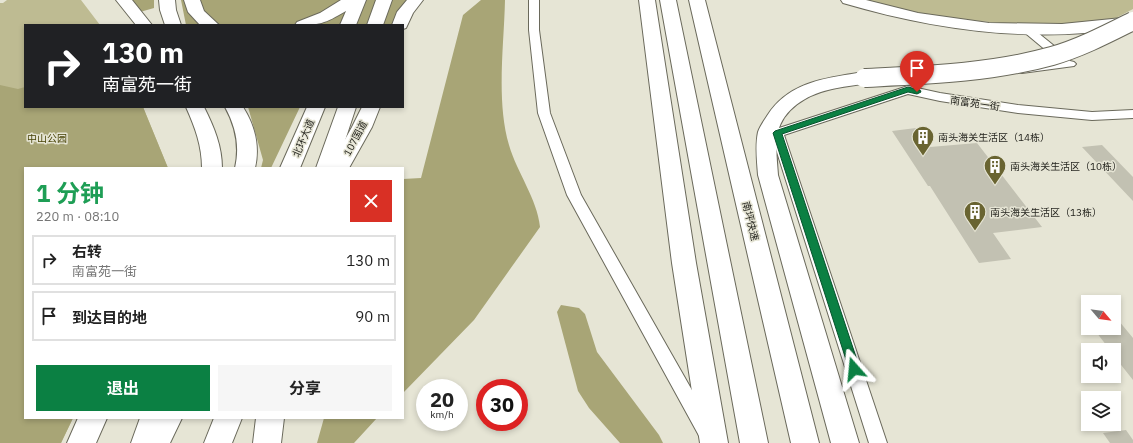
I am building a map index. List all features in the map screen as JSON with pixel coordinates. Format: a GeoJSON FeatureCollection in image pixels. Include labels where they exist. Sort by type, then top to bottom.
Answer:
{"type":"FeatureCollection","features":[{"type":"Feature","properties":{"kind":"main road"},"geometry":{"type":"LineString","coordinates":[[124,0],[142,21]]}},
{"type":"Feature","properties":{"kind":"main road"},"geometry":{"type":"LineString","coordinates":[[167,0],[168,10],[173,24]]}},
{"type":"Feature","properties":{"kind":"main road"},"geometry":{"type":"LineString","coordinates":[[192,0],[194,11],[210,24]]}},
{"type":"Feature","properties":{"kind":"main road"},"geometry":{"type":"LineString","coordinates":[[306,24],[326,16],[352,0]]}},
{"type":"Feature","properties":{"kind":"main road"},"geometry":{"type":"LineString","coordinates":[[348,24],[358,0]]}},
{"type":"Feature","properties":{"kind":"main road"},"geometry":{"type":"LineString","coordinates":[[376,24],[384,0]]}},
{"type":"Feature","properties":{"kind":"main road"},"geometry":{"type":"LineString","coordinates":[[400,24],[405,12],[415,0]]}},
{"type":"Feature","properties":{"kind":"main road"},"geometry":{"type":"LineString","coordinates":[[647,0],[684,263],[713,443]]}},
{"type":"Feature","properties":{"kind":"main road"},"geometry":{"type":"LineString","coordinates":[[668,0],[718,264],[754,443]]}},
{"type":"Feature","properties":{"kind":"main road","name":"南坪快速"},"geometry":{"type":"LineString","coordinates":[[697,0],[805,443]]}},
{"type":"Feature","properties":{"kind":"main road"},"geometry":{"type":"LineString","coordinates":[[710,0],[715,40],[717,84]]}},
{"type":"Feature","properties":{"kind":"main road"},"geometry":{"type":"LineString","coordinates":[[849,0],[915,17],[964,25],[1028,30],[1082,29],[1133,21]]}},
{"type":"Feature","properties":{"kind":"main road"},"geometry":{"type":"LineString","coordinates":[[845,443],[768,175],[766,152],[768,130],[777,114],[791,99],[811,88],[836,82],[864,78],[942,74],[1020,63],[1079,47],[1133,21]]}},
{"type":"Feature","properties":{"kind":"main road"},"geometry":{"type":"LineString","coordinates":[[195,108],[208,136],[212,153],[212,167]]}},
{"type":"Feature","properties":{"kind":"main road"},"geometry":{"type":"LineString","coordinates":[[235,108],[241,118],[246,132],[248,147],[245,167]]}},
{"type":"Feature","properties":{"kind":"main road","name":"北环大道"},"geometry":{"type":"LineString","coordinates":[[290,167],[316,108]]}},
{"type":"Feature","properties":{"kind":"main road"},"geometry":{"type":"LineString","coordinates":[[326,167],[347,108]]}},
{"type":"Feature","properties":{"kind":"main road","name":"107国道"},"geometry":{"type":"LineString","coordinates":[[340,167],[362,127],[371,108]]}},
{"type":"Feature","properties":{"kind":"main road"},"geometry":{"type":"LineString","coordinates":[[81,443],[93,419]]}},
{"type":"Feature","properties":{"kind":"main road"},"geometry":{"type":"LineString","coordinates":[[145,443],[154,419]]}},
{"type":"Feature","properties":{"kind":"main road"},"geometry":{"type":"LineString","coordinates":[[156,443],[168,419]]}},
{"type":"Feature","properties":{"kind":"main road"},"geometry":{"type":"LineString","coordinates":[[218,443],[228,419]]}},
{"type":"Feature","properties":{"kind":"main road"},"geometry":{"type":"LineString","coordinates":[[267,443],[270,419]]}},
{"type":"Feature","properties":{"kind":"street"},"geometry":{"type":"LineString","coordinates":[[534,0],[534,30],[544,113],[574,195],[713,443]]}},
{"type":"Feature","properties":{"kind":"street"},"geometry":{"type":"LineString","coordinates":[[908,90],[901,80],[1018,71],[1070,64],[1028,30]]}},
{"type":"Feature","properties":{"kind":"street","name":"南富苑一街"},"geometry":{"type":"LineString","coordinates":[[878,443],[777,133],[908,90],[951,99],[1018,109],[1092,116],[1133,114]]}},
{"type":"Feature","properties":{"kind":"green space","name":"中山公园"},"geometry":{"type":"Polygon","coordinates":[[[7,0],[81,0],[99,24],[24,24],[24,108],[143,108],[168,167],[24,167],[24,419],[73,419],[61,443],[0,443],[0,3],[7,0]]]}},
{"type":"Feature","properties":{"kind":"green space"},"geometry":{"type":"Polygon","coordinates":[[[130,0],[154,0],[154,8],[140,12],[130,0]]]}},
{"type":"Feature","properties":{"kind":"green space"},"geometry":{"type":"Polygon","coordinates":[[[181,0],[409,0],[395,24],[186,24],[181,0]]]}},
{"type":"Feature","properties":{"kind":"green space"},"geometry":{"type":"Polygon","coordinates":[[[481,0],[505,0],[502,54],[502,92],[505,128],[509,145],[517,166],[535,206],[540,227],[474,320],[404,392],[404,179],[421,178],[463,15],[481,0]]]}},
{"type":"Feature","properties":{"kind":"green space"},"geometry":{"type":"Polygon","coordinates":[[[862,0],[1133,0],[1133,9],[1116,18],[1088,23],[1059,25],[1011,24],[937,17],[862,0]]]}},
{"type":"Feature","properties":{"kind":"green space","name":"中山公园"},"geometry":{"type":"Polygon","coordinates":[[[0,85],[18,89],[24,87],[24,108],[143,108],[168,167],[24,167],[24,419],[73,419],[61,443],[0,443],[0,85]]]}},
{"type":"Feature","properties":{"kind":"green space"},"geometry":{"type":"Polygon","coordinates":[[[248,108],[300,108],[271,167],[261,167],[263,160],[248,108]]]}},
{"type":"Feature","properties":{"kind":"green space"},"geometry":{"type":"Polygon","coordinates":[[[561,305],[579,308],[585,314],[597,352],[659,435],[663,443],[620,443],[589,408],[578,391],[557,312],[561,305]]]}},
{"type":"Feature","properties":{"kind":"green space"},"geometry":{"type":"Polygon","coordinates":[[[324,419],[376,419],[354,443],[317,443],[324,419]]]}},
{"type":"Feature","properties":{"kind":"building"},"geometry":{"type":"Polygon","coordinates":[[[916,128],[930,147],[977,143],[1042,227],[993,233],[1011,259],[979,263],[930,186],[928,186],[892,131],[916,128]]]}},
{"type":"Feature","properties":{"kind":"building"},"geometry":{"type":"Polygon","coordinates":[[[1102,145],[1133,177],[1133,201],[1082,147],[1102,145]]]}},
{"type":"Feature","properties":{"kind":"building"},"geometry":{"type":"Polygon","coordinates":[[[1121,323],[1133,338],[1133,380],[1121,365],[1121,343],[1105,343],[1098,335],[1121,335],[1121,323]]]}},
{"type":"Feature","properties":{"kind":"building"},"geometry":{"type":"Polygon","coordinates":[[[1126,430],[1133,440],[1133,443],[1110,443],[1103,433],[1121,431],[1126,430]]]}},
{"type":"Feature","properties":{"kind":"place","name":"南头海关生活区（14栋）"},"geometry":{"type":"Point","coordinates":[923,156]}},
{"type":"Feature","properties":{"kind":"place","name":"南头海关生活区（10栋）"},"geometry":{"type":"Point","coordinates":[995,186]}},
{"type":"Feature","properties":{"kind":"place","name":"南头海关生活区（13栋）"},"geometry":{"type":"Point","coordinates":[975,232]}},
{"type":"Feature","properties":{"kind":"route"},"geometry":{"type":"LineString","coordinates":[[854,369],[777,133],[908,90],[917,92]]}}]}
